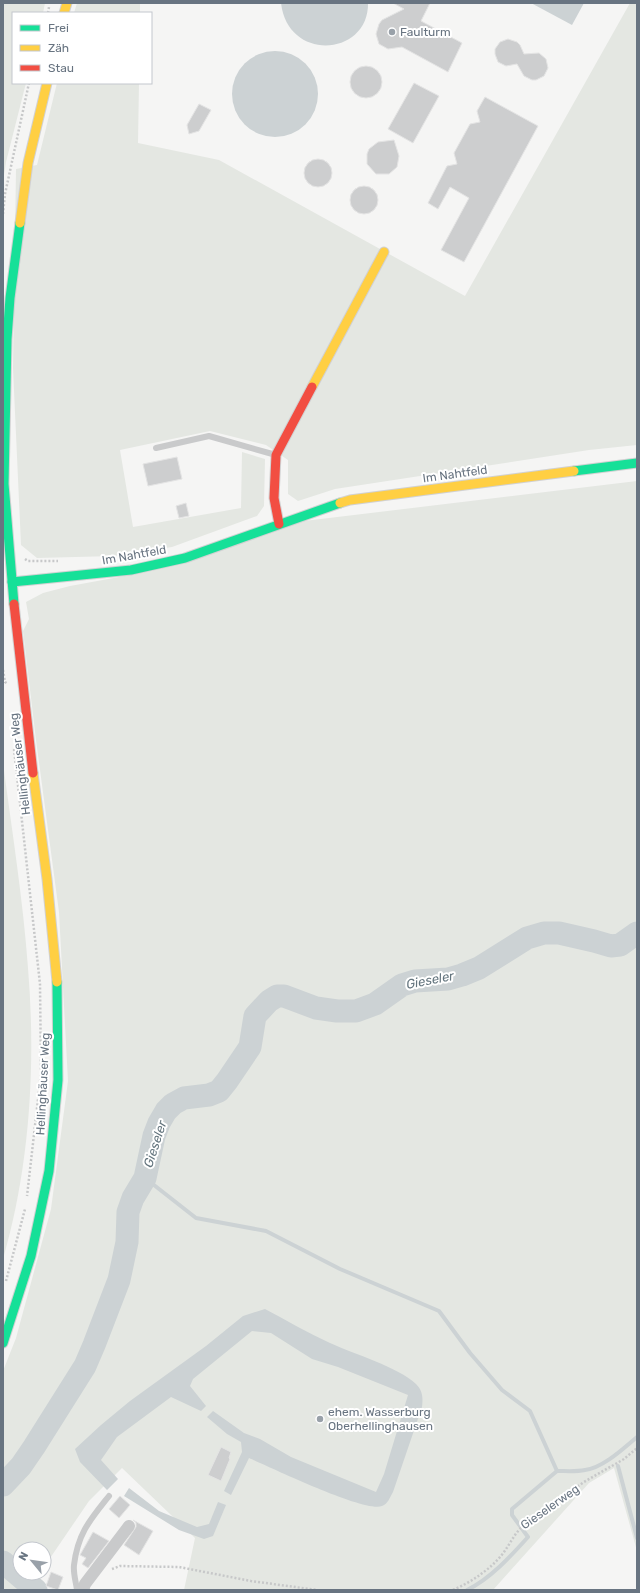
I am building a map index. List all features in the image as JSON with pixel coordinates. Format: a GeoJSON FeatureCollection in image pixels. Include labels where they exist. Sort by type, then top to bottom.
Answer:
{"type":"FeatureCollection","features":[{"type":"Feature","properties":{"kind":"street","name":"Hellinghäuser Weg"},"geometry":{"type":"LineString","coordinates":[[3,1343],[33,1249],[49,1171],[58,1080],[58,995],[47,879],[23,687],[4,484],[7,339],[10,305],[28,163],[48,84]]}},
{"type":"Feature","properties":{"kind":"street"},"geometry":{"type":"LineString","coordinates":[[279,524],[274,498],[276,455],[384,252]]}},
{"type":"Feature","properties":{"kind":"street","name":"Im Nahtfeld"},"geometry":{"type":"LineString","coordinates":[[12,582],[131,570],[185,558],[350,500],[637,463]]}},
{"type":"Feature","properties":{"kind":"street"},"geometry":{"type":"LineString","coordinates":[[83,1590],[85,1584],[129,1526]]}},
{"type":"Feature","properties":{"kind":"lane"},"geometry":{"type":"LineString","coordinates":[[156,448],[209,436],[276,455]]}},
{"type":"Feature","properties":{"kind":"lane"},"geometry":{"type":"LineString","coordinates":[[77,1590],[74,1566],[80,1539],[87,1524],[109,1496]]}},
{"type":"Feature","properties":{"kind":"path"},"geometry":{"type":"LineString","coordinates":[[3,214],[5,194],[29,84]]}},
{"type":"Feature","properties":{"kind":"path"},"geometry":{"type":"LineString","coordinates":[[22,554],[24,559],[28,561],[65,562]]}},
{"type":"Feature","properties":{"kind":"path"},"geometry":{"type":"LineString","coordinates":[[3,670],[5,682],[13,688]]}},
{"type":"Feature","properties":{"kind":"path"},"geometry":{"type":"LineString","coordinates":[[14,748],[40,984],[41,1073],[27,1199]]}},
{"type":"Feature","properties":{"kind":"path"},"geometry":{"type":"LineString","coordinates":[[5,1285],[25,1206]]}},
{"type":"Feature","properties":{"kind":"path","name":"Gieselerweg"},"geometry":{"type":"LineString","coordinates":[[453,1590],[471,1582],[500,1557],[510,1544],[516,1531],[525,1524],[584,1482],[624,1459],[637,1448]]}},
{"type":"Feature","properties":{"kind":"path"},"geometry":{"type":"LineString","coordinates":[[109,1570],[120,1566],[179,1567],[251,1581],[316,1590]]}},
{"type":"Feature","properties":{"kind":"shaded area"},"geometry":{"type":"Polygon","coordinates":[[[3,3],[45,3],[43,12],[12,12],[12,84],[26,84],[6,162],[3,182],[3,3]]]}},
{"type":"Feature","properties":{"kind":"shaded area"},"geometry":{"type":"Polygon","coordinates":[[[77,3],[140,3],[140,12],[74,12],[77,3]]]}},
{"type":"Feature","properties":{"kind":"shaded area"},"geometry":{"type":"Polygon","coordinates":[[[281,3],[368,3],[365,21],[356,34],[343,42],[328,45],[312,43],[298,36],[287,22],[281,3]]]}},
{"type":"Feature","properties":{"kind":"shaded area"},"geometry":{"type":"Polygon","coordinates":[[[531,3],[584,3],[572,25],[531,3]]]}},
{"type":"Feature","properties":{"kind":"shaded area"},"geometry":{"type":"Polygon","coordinates":[[[630,3],[637,3],[637,445],[589,450],[335,489],[298,501],[288,494],[288,460],[266,445],[210,431],[120,450],[133,527],[241,508],[242,452],[265,459],[264,506],[257,516],[172,547],[114,556],[37,558],[21,545],[13,368],[16,169],[37,165],[57,84],[139,84],[138,143],[219,160],[465,296],[630,3]]]}},
{"type":"Feature","properties":{"kind":"shaded area"},"geometry":{"type":"Polygon","coordinates":[[[275,51],[291,54],[299,58],[311,70],[315,78],[318,94],[315,110],[311,118],[299,130],[291,134],[275,137],[259,134],[251,130],[239,118],[235,110],[232,94],[235,78],[239,70],[251,58],[259,54],[275,51]]]}},
{"type":"Feature","properties":{"kind":"shaded area"},"geometry":{"type":"Polygon","coordinates":[[[637,481],[637,1551],[614,1468],[589,1483],[493,1590],[184,1590],[195,1538],[122,1468],[89,1501],[52,1555],[52,1541],[12,1541],[12,1581],[35,1581],[43,1590],[3,1590],[3,1371],[16,1338],[51,1209],[68,1081],[59,912],[23,631],[29,619],[26,602],[43,593],[70,586],[130,575],[279,524],[637,481]]]}},
{"type":"Feature","properties":{"kind":"shaded area"},"geometry":{"type":"Polygon","coordinates":[[[3,763],[26,942],[30,1004],[31,1078],[25,1151],[12,1224],[3,1259],[3,763]]]}},
{"type":"Feature","properties":{"kind":"shaded area"},"geometry":{"type":"Polygon","coordinates":[[[265,1309],[322,1339],[387,1366],[408,1378],[420,1389],[422,1407],[393,1492],[387,1502],[382,1506],[357,1503],[317,1488],[249,1458],[231,1495],[224,1491],[242,1452],[241,1442],[227,1434],[207,1417],[213,1411],[244,1433],[260,1439],[291,1457],[376,1492],[384,1474],[408,1395],[338,1367],[312,1359],[271,1333],[252,1331],[193,1379],[190,1386],[206,1406],[201,1411],[171,1397],[117,1437],[101,1460],[118,1479],[107,1490],[80,1462],[75,1449],[130,1401],[206,1346],[243,1316],[265,1309]]]}},
{"type":"Feature","properties":{"kind":"shaded area"},"geometry":{"type":"Polygon","coordinates":[[[129,1488],[159,1511],[197,1527],[209,1524],[218,1502],[226,1505],[213,1536],[204,1539],[179,1530],[124,1496],[129,1488]]]}},
{"type":"Feature","properties":{"kind":"building"},"geometry":{"type":"Polygon","coordinates":[[[393,3],[430,3],[421,21],[462,43],[448,72],[402,47],[388,49],[379,44],[376,34],[379,24],[382,20],[404,9],[393,3]]]}},
{"type":"Feature","properties":{"kind":"building"},"geometry":{"type":"Polygon","coordinates":[[[508,39],[517,42],[524,54],[539,53],[546,59],[548,68],[544,76],[536,80],[532,80],[524,76],[517,64],[506,66],[498,62],[495,49],[500,42],[508,39]]]}},
{"type":"Feature","properties":{"kind":"building"},"geometry":{"type":"Polygon","coordinates":[[[363,66],[369,66],[379,73],[382,82],[381,88],[375,95],[369,98],[363,98],[353,91],[350,85],[350,79],[357,69],[363,66]]]}},
{"type":"Feature","properties":{"kind":"building"},"geometry":{"type":"Polygon","coordinates":[[[414,83],[439,96],[413,143],[388,129],[414,83]]]}},
{"type":"Feature","properties":{"kind":"building"},"geometry":{"type":"Polygon","coordinates":[[[485,97],[538,126],[464,262],[441,250],[469,198],[450,187],[438,209],[428,203],[447,166],[457,164],[454,153],[470,124],[480,122],[477,111],[485,97]]]}},
{"type":"Feature","properties":{"kind":"building"},"geometry":{"type":"Polygon","coordinates":[[[199,104],[211,110],[199,131],[189,134],[187,125],[199,104]]]}},
{"type":"Feature","properties":{"kind":"building"},"geometry":{"type":"Polygon","coordinates":[[[394,140],[399,156],[397,167],[389,174],[376,174],[367,164],[367,154],[369,149],[378,142],[394,140]]]}},
{"type":"Feature","properties":{"kind":"building"},"geometry":{"type":"Polygon","coordinates":[[[318,159],[324,160],[328,163],[331,167],[331,179],[328,183],[324,186],[318,187],[312,186],[308,183],[305,179],[304,173],[305,167],[308,163],[312,160],[318,159]]]}},
{"type":"Feature","properties":{"kind":"building"},"geometry":{"type":"Polygon","coordinates":[[[364,186],[374,190],[378,200],[374,210],[364,214],[354,210],[350,200],[354,190],[364,186]]]}},
{"type":"Feature","properties":{"kind":"building"},"geometry":{"type":"Polygon","coordinates":[[[177,457],[182,479],[148,486],[143,464],[177,457]]]}},
{"type":"Feature","properties":{"kind":"building"},"geometry":{"type":"Polygon","coordinates":[[[186,503],[189,516],[179,518],[176,506],[186,503]]]}},
{"type":"Feature","properties":{"kind":"building"},"geometry":{"type":"Polygon","coordinates":[[[221,1447],[231,1452],[230,1459],[221,1481],[208,1475],[221,1447]]]}},
{"type":"Feature","properties":{"kind":"building"},"geometry":{"type":"Polygon","coordinates":[[[120,1496],[130,1505],[119,1518],[109,1509],[120,1496]]]}},
{"type":"Feature","properties":{"kind":"building"},"geometry":{"type":"Polygon","coordinates":[[[133,1520],[153,1531],[139,1555],[124,1545],[136,1527],[136,1523],[133,1520]]]}},
{"type":"Feature","properties":{"kind":"building"},"geometry":{"type":"Polygon","coordinates":[[[93,1532],[109,1541],[88,1568],[82,1564],[86,1558],[80,1555],[93,1532]]]}},
{"type":"Feature","properties":{"kind":"building"},"geometry":{"type":"Polygon","coordinates":[[[52,1572],[63,1577],[58,1590],[46,1586],[48,1581],[52,1581],[52,1572]]]}},
{"type":"Feature","properties":{"kind":"waterway","name":"Gieseler"},"geometry":{"type":"LineString","coordinates":[[3,1485],[21,1466],[85,1366],[119,1280],[127,1242],[128,1212],[133,1198],[145,1178],[154,1136],[159,1123],[166,1111],[173,1104],[184,1098],[209,1095],[219,1091],[250,1047],[255,1016],[269,1001],[277,996],[284,996],[316,1008],[337,1011],[356,1011],[375,1004],[402,985],[415,981],[448,979],[479,968],[527,938],[544,933],[559,933],[611,946],[620,945],[637,933]]}},
{"type":"Feature","properties":{"kind":"waterway"},"geometry":{"type":"LineString","coordinates":[[145,1178],[196,1218],[266,1231],[340,1269],[439,1311],[470,1353],[502,1390],[530,1411],[557,1471],[512,1509],[512,1515],[528,1537],[484,1580],[467,1590]]}},
{"type":"Feature","properties":{"kind":"waterway"},"geometry":{"type":"LineString","coordinates":[[557,1471],[582,1471],[599,1466],[620,1452],[637,1437]]}},
{"type":"Feature","properties":{"kind":"waterway"},"geometry":{"type":"LineString","coordinates":[[618,1466],[637,1538]]}},
{"type":"Feature","properties":{"kind":"waterway","name":"Gieseler"},"geometry":{"type":"LineString","coordinates":[[3,1562],[36,1590]]}},
{"type":"Feature","properties":{"kind":"traffic: fast"},"geometry":{"type":"LineString","coordinates":[[14,604],[4,484],[7,339],[10,298],[20,223]]}},
{"type":"Feature","properties":{"kind":"traffic: fast"},"geometry":{"type":"LineString","coordinates":[[574,471],[637,463]]}},
{"type":"Feature","properties":{"kind":"traffic: fast"},"geometry":{"type":"LineString","coordinates":[[12,582],[131,570],[185,558],[340,503]]}},
{"type":"Feature","properties":{"kind":"traffic: fast"},"geometry":{"type":"LineString","coordinates":[[3,1343],[31,1256],[49,1171],[58,1080],[57,982]]}},
{"type":"Feature","properties":{"kind":"traffic: slow"},"geometry":{"type":"LineString","coordinates":[[64,12],[67,3]]}},
{"type":"Feature","properties":{"kind":"traffic: slow"},"geometry":{"type":"LineString","coordinates":[[20,223],[28,163],[47,84]]}},
{"type":"Feature","properties":{"kind":"traffic: slow"},"geometry":{"type":"LineString","coordinates":[[312,387],[384,252]]}},
{"type":"Feature","properties":{"kind":"traffic: slow"},"geometry":{"type":"LineString","coordinates":[[340,503],[350,500],[574,471]]}},
{"type":"Feature","properties":{"kind":"traffic: slow"},"geometry":{"type":"LineString","coordinates":[[33,773],[47,879],[57,982]]}},
{"type":"Feature","properties":{"kind":"traffic: jam"},"geometry":{"type":"LineString","coordinates":[[279,524],[274,498],[276,455],[312,387]]}},
{"type":"Feature","properties":{"kind":"traffic: jam"},"geometry":{"type":"LineString","coordinates":[[14,604],[33,773]]}},
{"type":"Feature","properties":{"kind":"place","name":"Faulturm"},"geometry":{"type":"Point","coordinates":[392,32]}},
{"type":"Feature","properties":{"kind":"place","name":"ehem. Wasserburg Oberhellinghausen"},"geometry":{"type":"Point","coordinates":[320,1419]}}]}
